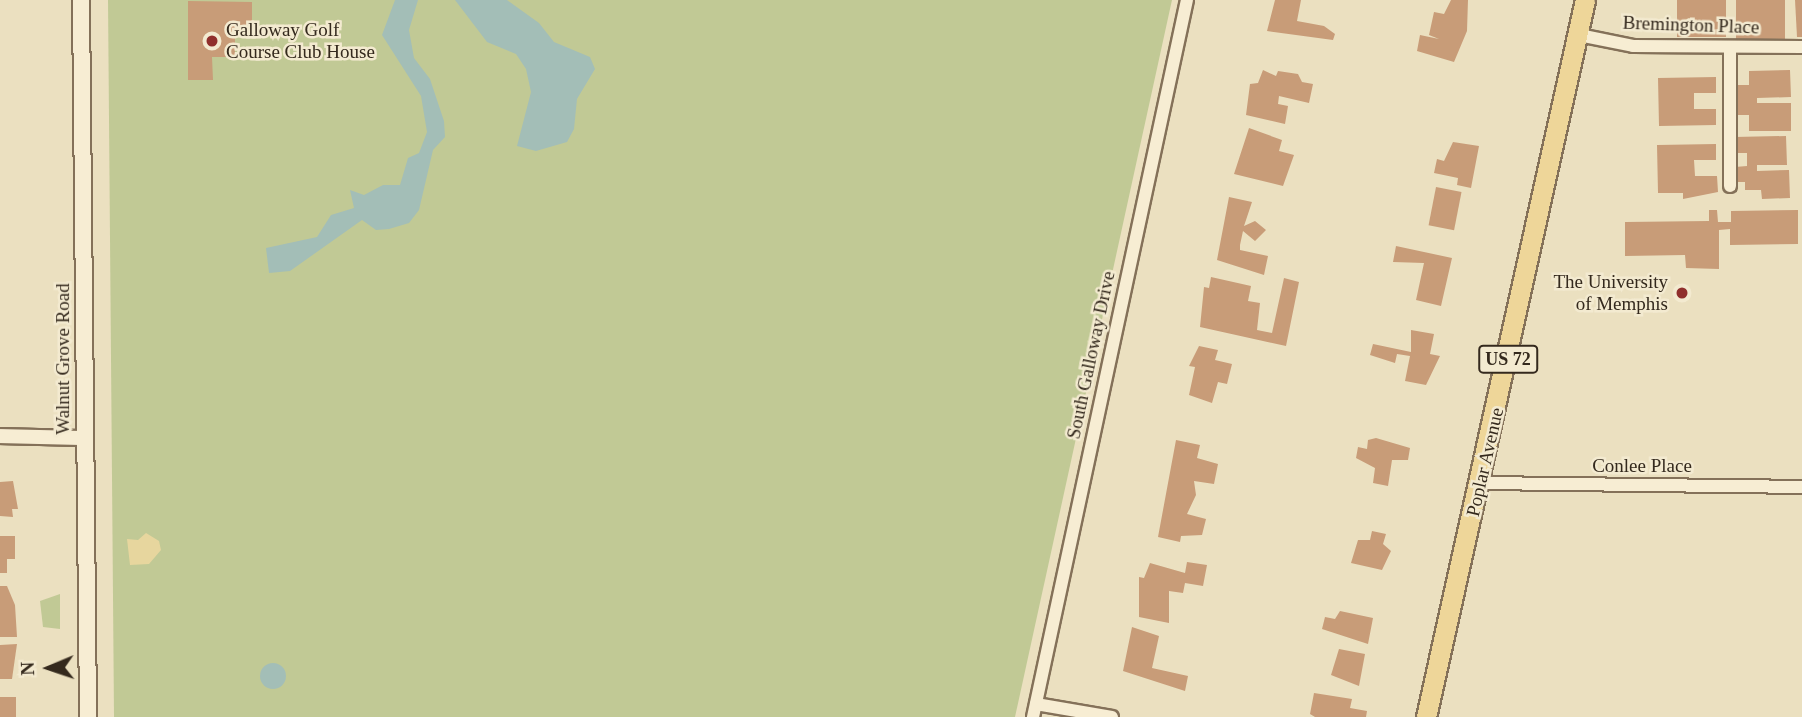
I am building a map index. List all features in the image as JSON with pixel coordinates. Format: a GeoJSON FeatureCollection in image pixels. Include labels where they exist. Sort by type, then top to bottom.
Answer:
{"type":"FeatureCollection","features":[{"type":"Feature","properties":{"kind":"main road","name":"Walnut Grove Road"},"geometry":{"type":"LineString","coordinates":[[81,0],[88,717]]}},
{"type":"Feature","properties":{"kind":"main road","name":"Poplar Avenue"},"geometry":{"type":"LineString","coordinates":[[1426,717],[1481,483],[1585,0]]}},
{"type":"Feature","properties":{"kind":"street","name":"South Galloway Drive"},"geometry":{"type":"LineString","coordinates":[[1034,711],[1186,0]]}},
{"type":"Feature","properties":{"kind":"street","name":"Bremington Place"},"geometry":{"type":"LineString","coordinates":[[1579,35],[1633,46],[1802,47]]}},
{"type":"Feature","properties":{"kind":"street"},"geometry":{"type":"LineString","coordinates":[[1730,47],[1730,186]]}},
{"type":"Feature","properties":{"kind":"street"},"geometry":{"type":"LineString","coordinates":[[0,436],[85,438]]}},
{"type":"Feature","properties":{"kind":"street","name":"Conlee Place"},"geometry":{"type":"LineString","coordinates":[[1481,483],[1802,487]]}},
{"type":"Feature","properties":{"kind":"street"},"geometry":{"type":"LineString","coordinates":[[1034,711],[1112,717]]}},
{"type":"Feature","properties":{"kind":"green space"},"geometry":{"type":"Polygon","coordinates":[[[108,0],[1172,0],[1015,717],[114,717],[108,0]]]}},
{"type":"Feature","properties":{"kind":"green space"},"geometry":{"type":"Polygon","coordinates":[[[60,594],[60,629],[43,627],[40,601],[60,594]]]}},
{"type":"Feature","properties":{"kind":"sand"},"geometry":{"type":"Polygon","coordinates":[[[146,533],[159,541],[161,550],[149,564],[130,565],[127,539],[138,540],[146,533]]]}},
{"type":"Feature","properties":{"kind":"water"},"geometry":{"type":"Polygon","coordinates":[[[395,0],[418,0],[409,30],[414,58],[430,79],[444,121],[445,137],[433,150],[419,210],[409,223],[389,229],[376,230],[362,220],[290,271],[269,273],[266,248],[317,237],[331,215],[354,208],[350,190],[364,195],[383,185],[400,185],[408,158],[419,153],[427,132],[421,96],[382,35],[395,0]]]}},
{"type":"Feature","properties":{"kind":"water"},"geometry":{"type":"Polygon","coordinates":[[[455,0],[507,0],[539,23],[554,42],[590,57],[595,69],[577,99],[574,129],[567,142],[536,151],[517,146],[531,92],[526,69],[516,54],[487,42],[455,0]]]}},
{"type":"Feature","properties":{"kind":"water"},"geometry":{"type":"Polygon","coordinates":[[[273,663],[282,667],[286,676],[282,685],[273,689],[264,685],[260,676],[264,667],[273,663]]]}},
{"type":"Feature","properties":{"kind":"building"},"geometry":{"type":"Polygon","coordinates":[[[1275,0],[1301,0],[1297,21],[1324,26],[1335,34],[1333,40],[1267,31],[1275,0]]]}},
{"type":"Feature","properties":{"kind":"building"},"geometry":{"type":"Polygon","coordinates":[[[1451,0],[1468,0],[1467,31],[1454,62],[1417,51],[1420,35],[1439,39],[1429,35],[1434,12],[1444,14],[1451,0]]]}},
{"type":"Feature","properties":{"kind":"building"},"geometry":{"type":"Polygon","coordinates":[[[1677,0],[1726,0],[1726,37],[1677,37],[1677,0]]]}},
{"type":"Feature","properties":{"kind":"building"},"geometry":{"type":"Polygon","coordinates":[[[1736,0],[1785,0],[1785,40],[1736,40],[1736,0]]]}},
{"type":"Feature","properties":{"kind":"building"},"geometry":{"type":"Polygon","coordinates":[[[1795,0],[1802,0],[1802,37],[1797,37],[1795,0]]]}},
{"type":"Feature","properties":{"kind":"building","name":"Galloway Golf Course Club House"},"geometry":{"type":"Polygon","coordinates":[[[188,1],[252,2],[252,25],[235,25],[235,57],[212,57],[213,80],[188,80],[188,1]]]}},
{"type":"Feature","properties":{"kind":"building"},"geometry":{"type":"Polygon","coordinates":[[[1263,70],[1276,76],[1278,71],[1298,74],[1302,82],[1313,84],[1309,103],[1279,96],[1278,104],[1288,106],[1285,124],[1246,115],[1250,84],[1258,83],[1263,70]]]}},
{"type":"Feature","properties":{"kind":"building"},"geometry":{"type":"Polygon","coordinates":[[[1790,70],[1791,97],[1757,98],[1757,103],[1791,103],[1791,131],[1749,131],[1749,115],[1735,115],[1735,85],[1749,85],[1749,71],[1790,70]]]}},
{"type":"Feature","properties":{"kind":"building"},"geometry":{"type":"Polygon","coordinates":[[[1716,77],[1716,93],[1694,93],[1694,109],[1716,109],[1716,125],[1659,126],[1658,78],[1716,77]]]}},
{"type":"Feature","properties":{"kind":"building"},"geometry":{"type":"Polygon","coordinates":[[[1249,128],[1282,140],[1279,151],[1294,155],[1283,186],[1234,174],[1249,128]]]}},
{"type":"Feature","properties":{"kind":"building"},"geometry":{"type":"Polygon","coordinates":[[[1786,136],[1787,165],[1757,165],[1757,171],[1789,170],[1790,198],[1762,199],[1761,190],[1745,190],[1745,182],[1735,182],[1735,167],[1747,166],[1747,153],[1735,153],[1734,137],[1786,136]]]}},
{"type":"Feature","properties":{"kind":"building"},"geometry":{"type":"Polygon","coordinates":[[[1453,142],[1479,146],[1471,188],[1457,185],[1458,178],[1434,173],[1437,159],[1444,161],[1453,142]]]}},
{"type":"Feature","properties":{"kind":"building"},"geometry":{"type":"Polygon","coordinates":[[[1716,144],[1716,160],[1694,160],[1695,176],[1717,176],[1718,192],[1683,199],[1683,193],[1658,193],[1657,145],[1716,144]]]}},
{"type":"Feature","properties":{"kind":"building"},"geometry":{"type":"Polygon","coordinates":[[[1436,187],[1462,192],[1454,230],[1429,225],[1436,187]]]}},
{"type":"Feature","properties":{"kind":"building"},"geometry":{"type":"Polygon","coordinates":[[[1229,197],[1252,202],[1244,226],[1255,221],[1266,230],[1255,241],[1243,231],[1240,245],[1240,250],[1268,256],[1264,275],[1217,260],[1229,197]]]}},
{"type":"Feature","properties":{"kind":"building"},"geometry":{"type":"Polygon","coordinates":[[[1709,210],[1717,210],[1718,222],[1731,222],[1731,211],[1798,210],[1798,244],[1730,245],[1730,229],[1719,230],[1719,269],[1686,268],[1685,255],[1625,256],[1625,222],[1709,221],[1709,210]]]}},
{"type":"Feature","properties":{"kind":"building"},"geometry":{"type":"Polygon","coordinates":[[[1396,246],[1452,258],[1441,306],[1416,300],[1424,263],[1393,262],[1396,246]]]}},
{"type":"Feature","properties":{"kind":"building"},"geometry":{"type":"Polygon","coordinates":[[[1211,277],[1251,286],[1248,301],[1260,303],[1257,330],[1272,333],[1284,278],[1299,282],[1286,346],[1200,327],[1204,287],[1209,288],[1211,277]]]}},
{"type":"Feature","properties":{"kind":"building"},"geometry":{"type":"Polygon","coordinates":[[[1411,330],[1434,334],[1430,354],[1440,356],[1426,385],[1405,381],[1410,356],[1397,354],[1395,363],[1370,355],[1373,344],[1411,352],[1411,330]]]}},
{"type":"Feature","properties":{"kind":"building"},"geometry":{"type":"Polygon","coordinates":[[[1199,346],[1218,350],[1215,360],[1232,364],[1227,384],[1218,382],[1212,403],[1189,395],[1195,367],[1189,366],[1199,346]]]}},
{"type":"Feature","properties":{"kind":"building"},"geometry":{"type":"Polygon","coordinates":[[[1376,438],[1410,448],[1408,460],[1392,460],[1388,486],[1373,483],[1375,468],[1356,458],[1358,447],[1367,449],[1368,440],[1376,438]]]}},
{"type":"Feature","properties":{"kind":"building"},"geometry":{"type":"Polygon","coordinates":[[[1176,440],[1200,445],[1197,458],[1218,464],[1214,484],[1194,481],[1196,495],[1187,514],[1206,519],[1202,535],[1181,536],[1180,542],[1158,537],[1176,440]]]}},
{"type":"Feature","properties":{"kind":"building"},"geometry":{"type":"Polygon","coordinates":[[[13,481],[18,509],[12,509],[13,517],[0,516],[0,482],[13,481]]]}},
{"type":"Feature","properties":{"kind":"building"},"geometry":{"type":"Polygon","coordinates":[[[1372,531],[1386,534],[1383,544],[1391,551],[1382,570],[1351,563],[1358,540],[1370,540],[1372,531]]]}},
{"type":"Feature","properties":{"kind":"building"},"geometry":{"type":"Polygon","coordinates":[[[0,536],[15,536],[15,559],[7,559],[7,573],[0,573],[0,536]]]}},
{"type":"Feature","properties":{"kind":"building"},"geometry":{"type":"Polygon","coordinates":[[[1187,562],[1207,565],[1203,586],[1185,583],[1183,593],[1169,591],[1169,623],[1139,617],[1139,577],[1144,578],[1150,563],[1185,573],[1187,562]]]}},
{"type":"Feature","properties":{"kind":"building"},"geometry":{"type":"Polygon","coordinates":[[[0,586],[7,586],[15,605],[17,637],[0,637],[0,586]]]}},
{"type":"Feature","properties":{"kind":"building"},"geometry":{"type":"Polygon","coordinates":[[[1340,611],[1373,618],[1368,644],[1322,629],[1325,617],[1335,619],[1340,611]]]}},
{"type":"Feature","properties":{"kind":"building"},"geometry":{"type":"Polygon","coordinates":[[[1132,627],[1159,636],[1152,668],[1188,676],[1185,691],[1123,671],[1132,627]]]}},
{"type":"Feature","properties":{"kind":"building"},"geometry":{"type":"Polygon","coordinates":[[[17,644],[12,679],[0,679],[0,645],[17,644]]]}},
{"type":"Feature","properties":{"kind":"building"},"geometry":{"type":"Polygon","coordinates":[[[1339,649],[1365,654],[1359,686],[1331,675],[1339,649]]]}},
{"type":"Feature","properties":{"kind":"building"},"geometry":{"type":"Polygon","coordinates":[[[1314,693],[1352,699],[1350,708],[1367,711],[1366,717],[1315,717],[1310,714],[1314,693]]]}},
{"type":"Feature","properties":{"kind":"building"},"geometry":{"type":"Polygon","coordinates":[[[0,697],[16,697],[16,717],[0,717],[0,697]]]}},
{"type":"Feature","properties":{"kind":"place","name":"Galloway Golf Course Club House"},"geometry":{"type":"Point","coordinates":[212,41]}},
{"type":"Feature","properties":{"kind":"place","name":"The University of Memphis"},"geometry":{"type":"Point","coordinates":[1682,293]}}]}
